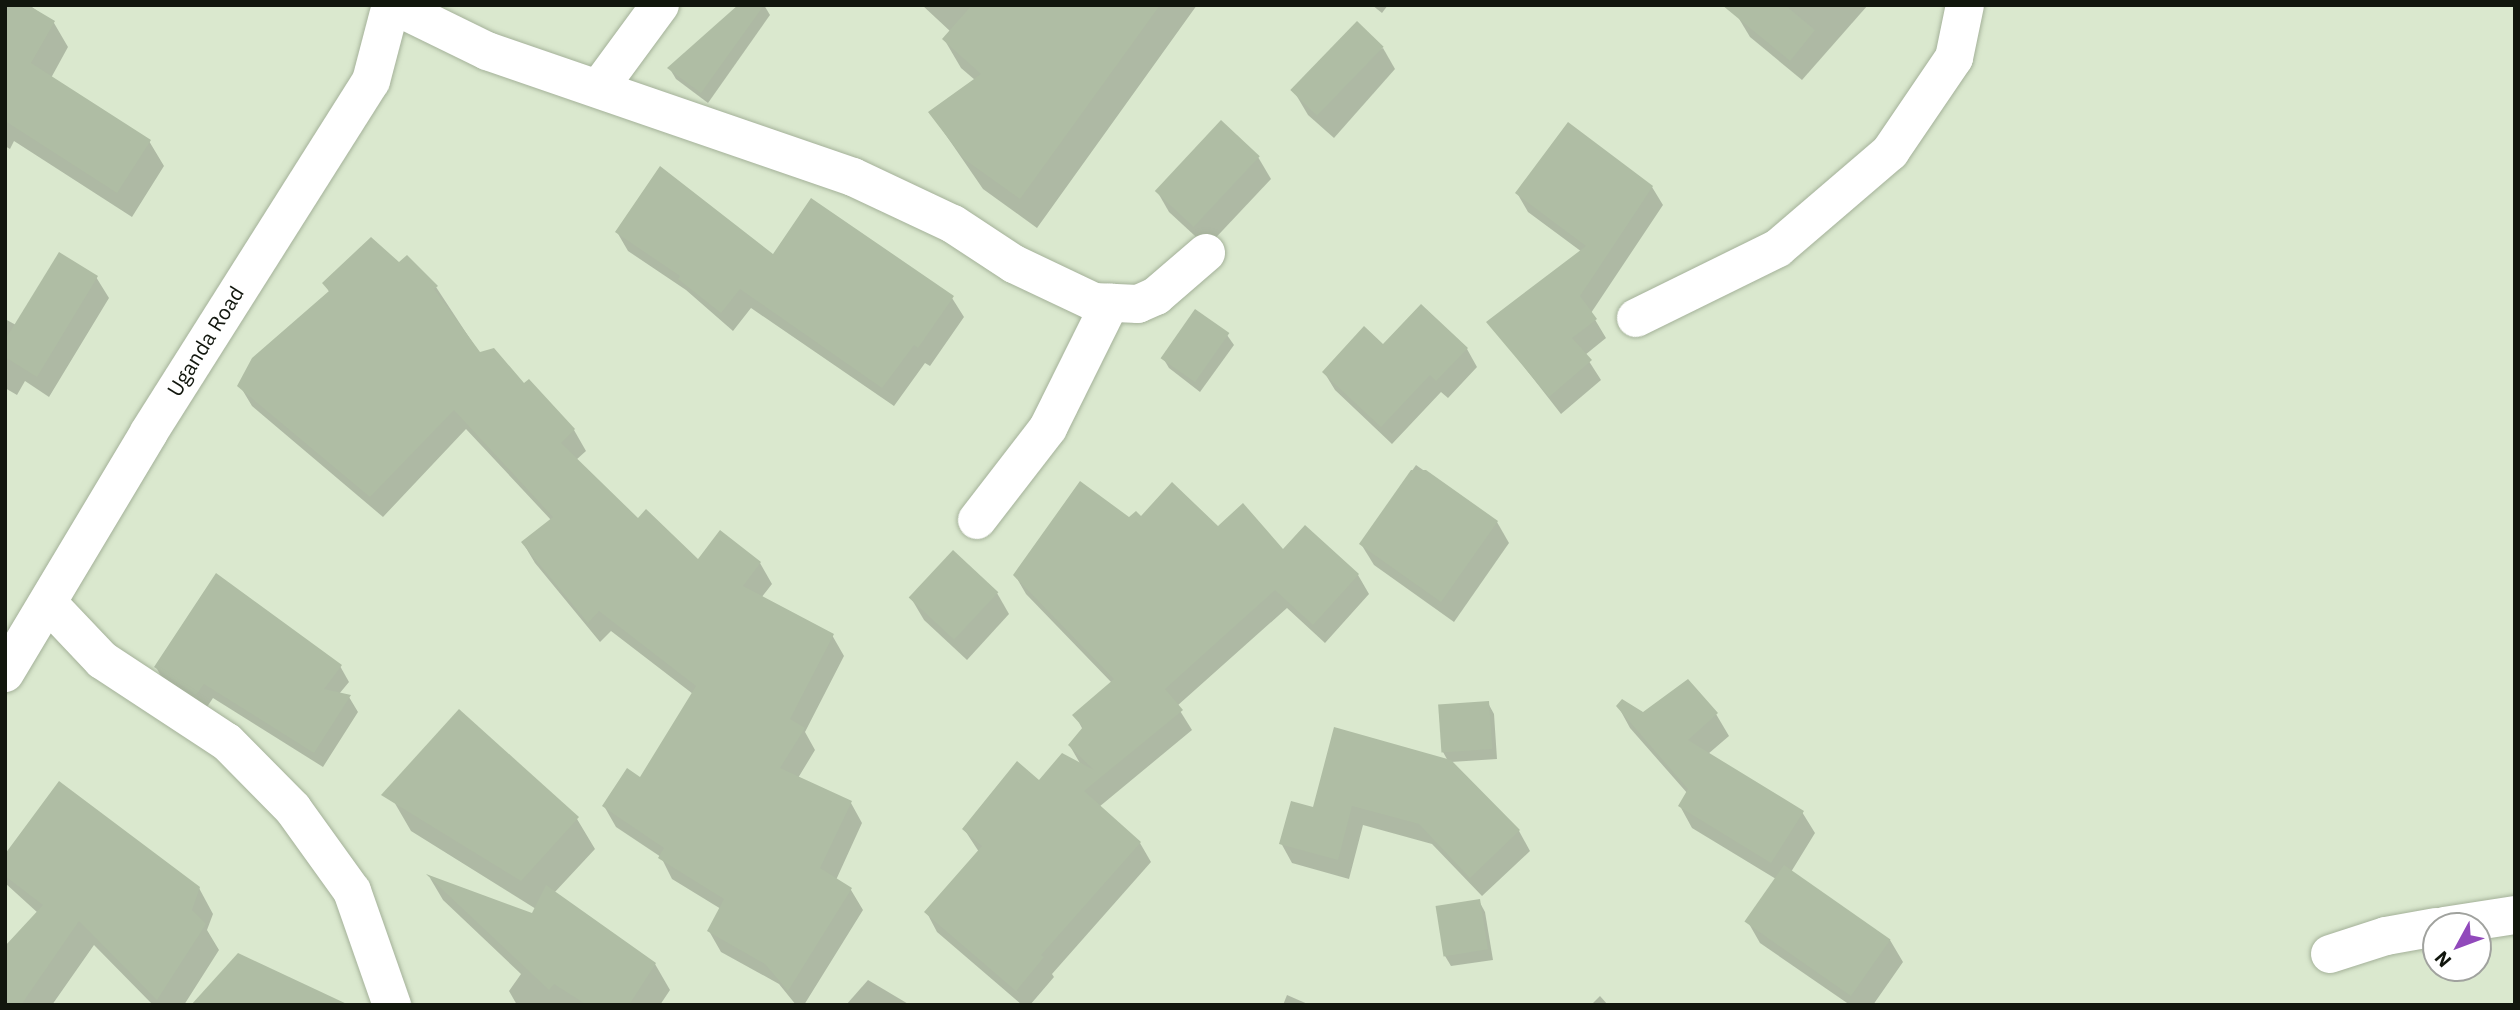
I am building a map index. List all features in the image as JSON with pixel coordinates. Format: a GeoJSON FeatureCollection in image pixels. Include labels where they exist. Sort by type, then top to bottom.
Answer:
{"type":"FeatureCollection","features":[{"type":"Feature","properties":{"kind":"street"},"geometry":{"type":"LineString","coordinates":[[392,5],[487,51],[853,177],[953,224],[1014,264],[1094,302],[1138,304],[1156,296],[1206,253]]}},
{"type":"Feature","properties":{"kind":"street","name":"Uganda Road"},"geometry":{"type":"LineString","coordinates":[[5,673],[156,421],[371,81],[392,5]]}},
{"type":"Feature","properties":{"kind":"street"},"geometry":{"type":"LineString","coordinates":[[598,88],[660,5]]}},
{"type":"Feature","properties":{"kind":"street"},"geometry":{"type":"LineString","coordinates":[[1636,318],[1778,248],[1890,152],[1954,58],[1965,5]]}},
{"type":"Feature","properties":{"kind":"street"},"geometry":{"type":"LineString","coordinates":[[977,520],[1048,428],[1110,303]]}},
{"type":"Feature","properties":{"kind":"street"},"geometry":{"type":"LineString","coordinates":[[48,603],[102,660],[227,742],[293,809],[352,891],[392,1005]]}},
{"type":"Feature","properties":{"kind":"street"},"geometry":{"type":"LineString","coordinates":[[2492,919],[2515,915]]}},
{"type":"Feature","properties":{"kind":"street"},"geometry":{"type":"LineString","coordinates":[[2330,954],[2386,936],[2422,930]]}},
{"type":"Feature","properties":{"kind":"building"},"geometry":{"type":"Polygon","coordinates":[[[5,5],[28,5],[55,21],[31,63],[151,140],[117,193],[5,121],[5,5]]]}},
{"type":"Feature","properties":{"kind":"building"},"geometry":{"type":"Polygon","coordinates":[[[738,5],[764,5],[701,93],[667,68],[738,5]]]}},
{"type":"Feature","properties":{"kind":"building"},"geometry":{"type":"Polygon","coordinates":[[[972,5],[1160,5],[1020,199],[964,159],[928,112],[981,74],[942,39],[972,5]]]}},
{"type":"Feature","properties":{"kind":"building"},"geometry":{"type":"Polygon","coordinates":[[[1722,5],[1785,5],[1815,30],[1790,61],[1722,5]]]}},
{"type":"Feature","properties":{"kind":"building"},"geometry":{"type":"Polygon","coordinates":[[[1357,21],[1384,47],[1317,116],[1290,90],[1357,21]]]}},
{"type":"Feature","properties":{"kind":"building"},"geometry":{"type":"Polygon","coordinates":[[[1221,120],[1260,156],[1194,227],[1155,191],[1221,120]]]}},
{"type":"Feature","properties":{"kind":"building"},"geometry":{"type":"Polygon","coordinates":[[[1568,122],[1653,186],[1580,296],[1597,319],[1572,338],[1592,360],[1549,397],[1486,322],[1586,246],[1515,193],[1568,122]]]}},
{"type":"Feature","properties":{"kind":"building"},"geometry":{"type":"Polygon","coordinates":[[[660,166],[773,254],[811,198],[954,296],[918,348],[914,345],[882,388],[740,289],[721,313],[678,279],[680,276],[615,232],[660,166]]]}},
{"type":"Feature","properties":{"kind":"building"},"geometry":{"type":"Polygon","coordinates":[[[371,237],[399,262],[407,255],[438,286],[434,289],[480,352],[494,348],[524,383],[529,379],[575,429],[561,443],[638,518],[646,509],[698,559],[720,530],[761,562],[743,586],[834,634],[790,719],[805,728],[780,768],[852,801],[820,868],[852,888],[788,991],[765,964],[707,931],[724,899],[658,858],[664,848],[602,806],[627,768],[640,777],[696,686],[599,611],[588,623],[521,542],[553,517],[454,410],[370,497],[237,386],[252,358],[329,291],[322,283],[371,237]]]}},
{"type":"Feature","properties":{"kind":"building"},"geometry":{"type":"Polygon","coordinates":[[[59,252],[98,276],[37,377],[5,357],[5,340],[59,252]]]}},
{"type":"Feature","properties":{"kind":"building"},"geometry":{"type":"Polygon","coordinates":[[[1421,304],[1468,348],[1436,381],[1430,375],[1381,427],[1322,372],[1364,326],[1383,344],[1421,304]]]}},
{"type":"Feature","properties":{"kind":"building"},"geometry":{"type":"Polygon","coordinates":[[[1195,309],[1229,333],[1195,382],[1161,358],[1195,309]]]}},
{"type":"Feature","properties":{"kind":"building"},"geometry":{"type":"Polygon","coordinates":[[[1411,470],[1426,470],[1498,521],[1441,602],[1359,544],[1411,470]]]}},
{"type":"Feature","properties":{"kind":"building"},"geometry":{"type":"Polygon","coordinates":[[[1080,481],[1129,517],[1136,511],[1141,516],[1172,482],[1218,526],[1243,503],[1283,549],[1305,525],[1359,574],[1313,625],[1275,590],[1165,689],[1183,710],[1084,791],[1141,842],[1041,955],[1044,957],[1016,991],[924,912],[982,846],[962,829],[1017,761],[1039,780],[1062,753],[1094,770],[1068,745],[1083,727],[1072,715],[1114,679],[1013,575],[1080,481]]]}},
{"type":"Feature","properties":{"kind":"building"},"geometry":{"type":"Polygon","coordinates":[[[953,550],[998,592],[954,640],[909,598],[953,550]]]}},
{"type":"Feature","properties":{"kind":"building"},"geometry":{"type":"Polygon","coordinates":[[[216,573],[342,665],[324,689],[351,695],[314,753],[204,684],[196,695],[154,667],[216,573]]]}},
{"type":"Feature","properties":{"kind":"building"},"geometry":{"type":"Polygon","coordinates":[[[1688,679],[1718,713],[1688,740],[1804,811],[1771,863],[1678,806],[1688,789],[1616,706],[1622,699],[1643,712],[1688,679]]]}},
{"type":"Feature","properties":{"kind":"building"},"geometry":{"type":"Polygon","coordinates":[[[1489,701],[1492,749],[1441,752],[1438,705],[1489,701]]]}},
{"type":"Feature","properties":{"kind":"building"},"geometry":{"type":"Polygon","coordinates":[[[459,709],[579,817],[521,881],[381,795],[459,709]]]}},
{"type":"Feature","properties":{"kind":"building"},"geometry":{"type":"Polygon","coordinates":[[[1334,727],[1451,760],[1520,830],[1470,878],[1419,824],[1352,806],[1338,860],[1279,844],[1291,801],[1313,807],[1334,727]]]}},
{"type":"Feature","properties":{"kind":"building"},"geometry":{"type":"Polygon","coordinates":[[[59,781],[200,887],[192,910],[206,924],[157,1000],[79,921],[21,1005],[5,1005],[5,946],[43,905],[5,876],[5,854],[59,781]]]}},
{"type":"Feature","properties":{"kind":"building"},"geometry":{"type":"Polygon","coordinates":[[[1784,865],[1890,940],[1851,996],[1744,922],[1784,865]]]}},
{"type":"Feature","properties":{"kind":"building"},"geometry":{"type":"Polygon","coordinates":[[[426,874],[532,913],[546,885],[656,963],[629,1005],[587,1005],[554,984],[549,990],[426,874]]]}},
{"type":"Feature","properties":{"kind":"building"},"geometry":{"type":"Polygon","coordinates":[[[1480,899],[1488,949],[1444,956],[1436,906],[1480,899]]]}},
{"type":"Feature","properties":{"kind":"building"},"geometry":{"type":"Polygon","coordinates":[[[238,953],[349,1005],[191,1005],[238,953]]]}}]}
